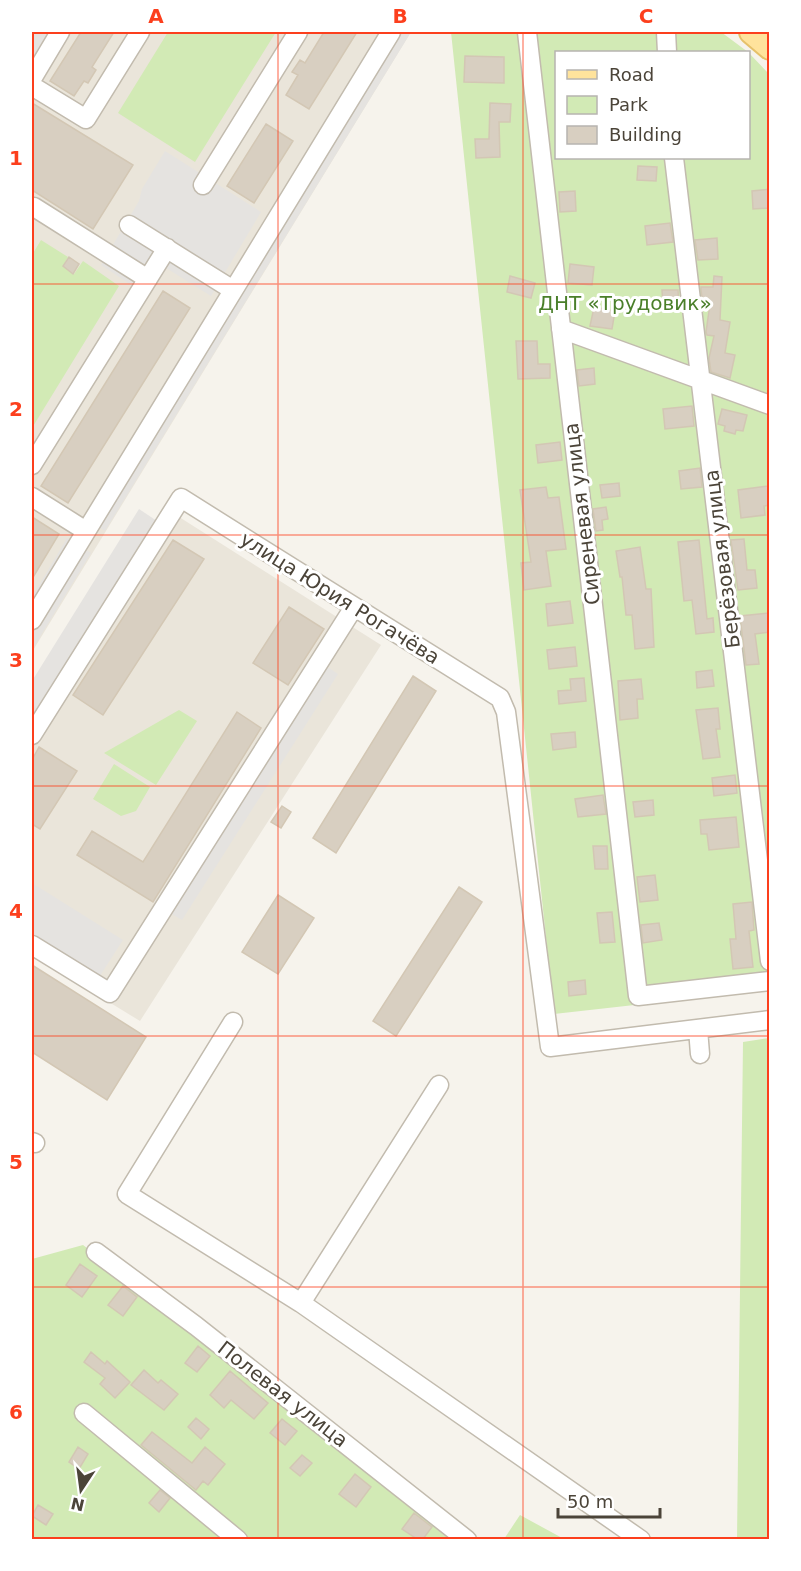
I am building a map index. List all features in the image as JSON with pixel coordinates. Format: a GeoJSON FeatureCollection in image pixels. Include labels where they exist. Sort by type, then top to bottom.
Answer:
{"type":"FeatureCollection","features":[{"type":"Feature","properties":{"kind":"main road"},"geometry":{"type":"LineString","coordinates":[[751,32],[770,48]]}},
{"type":"Feature","properties":{"kind":"street"},"geometry":{"type":"LineString","coordinates":[[32,79],[60,32]]}},
{"type":"Feature","properties":{"kind":"street"},"geometry":{"type":"LineString","coordinates":[[32,86],[86,118],[140,32]]}},
{"type":"Feature","properties":{"kind":"street"},"geometry":{"type":"LineString","coordinates":[[203,185],[298,32]]}},
{"type":"Feature","properties":{"kind":"street"},"geometry":{"type":"LineString","coordinates":[[32,620],[391,32]]}},
{"type":"Feature","properties":{"kind":"street","name":"Сиреневая улица"},"geometry":{"type":"LineString","coordinates":[[527,32],[638,996],[770,981]]}},
{"type":"Feature","properties":{"kind":"street"},"geometry":{"type":"LineString","coordinates":[[666,32],[667,51]]}},
{"type":"Feature","properties":{"kind":"street","name":"Берёзовая улица"},"geometry":{"type":"LineString","coordinates":[[674,159],[770,961]]}},
{"type":"Feature","properties":{"kind":"street"},"geometry":{"type":"LineString","coordinates":[[32,208],[148,279]]}},
{"type":"Feature","properties":{"kind":"street"},"geometry":{"type":"LineString","coordinates":[[129,225],[233,290]]}},
{"type":"Feature","properties":{"kind":"street"},"geometry":{"type":"LineString","coordinates":[[32,465],[167,248]]}},
{"type":"Feature","properties":{"kind":"street"},"geometry":{"type":"LineString","coordinates":[[561,329],[770,405]]}},
{"type":"Feature","properties":{"kind":"street"},"geometry":{"type":"LineString","coordinates":[[32,497],[86,531]]}},
{"type":"Feature","properties":{"kind":"street","name":"улица Юрия Рогачёва"},"geometry":{"type":"LineString","coordinates":[[32,735],[181,498],[500,698],[506,712],[547,1053],[698,1029]]}},
{"type":"Feature","properties":{"kind":"street"},"geometry":{"type":"LineString","coordinates":[[32,945],[110,993],[354,607]]}},
{"type":"Feature","properties":{"kind":"street"},"geometry":{"type":"LineString","coordinates":[[700,1054],[698,1029],[770,1020]]}},
{"type":"Feature","properties":{"kind":"street"},"geometry":{"type":"LineString","coordinates":[[233,1022],[127,1194],[301,1303],[641,1539]]}},
{"type":"Feature","properties":{"kind":"street"},"geometry":{"type":"LineString","coordinates":[[301,1303],[439,1085]]}},
{"type":"Feature","properties":{"kind":"street","name":"Полевая улица"},"geometry":{"type":"LineString","coordinates":[[96,1252],[196,1326],[467,1539]]}},
{"type":"Feature","properties":{"kind":"street"},"geometry":{"type":"LineString","coordinates":[[84,1413],[238,1539]]}},
{"type":"Feature","properties":{"kind":"shaded area"},"geometry":{"type":"Polygon","coordinates":[[[32,32],[411,32],[32,652],[32,32]]]}},
{"type":"Feature","properties":{"kind":"shaded area"},"geometry":{"type":"Polygon","coordinates":[[[35,32],[60,32],[32,79],[32,37],[35,32]]]}},
{"type":"Feature","properties":{"kind":"shaded area"},"geometry":{"type":"Polygon","coordinates":[[[396,32],[411,32],[105,531],[94,524],[396,32]]]}},
{"type":"Feature","properties":{"kind":"shaded area"},"geometry":{"type":"Polygon","coordinates":[[[165,151],[261,212],[211,296],[155,261],[137,289],[101,265],[139,201],[142,189],[165,151]]]}},
{"type":"Feature","properties":{"kind":"shaded area"},"geometry":{"type":"Polygon","coordinates":[[[139,509],[157,521],[32,720],[32,681],[139,509]]]}},
{"type":"Feature","properties":{"kind":"shaded area"},"geometry":{"type":"Polygon","coordinates":[[[176,515],[381,645],[140,1021],[32,955],[32,743],[176,515]]]}},
{"type":"Feature","properties":{"kind":"shaded area"},"geometry":{"type":"Polygon","coordinates":[[[67,538],[91,553],[32,650],[32,597],[67,538]]]}},
{"type":"Feature","properties":{"kind":"shaded area"},"geometry":{"type":"Polygon","coordinates":[[[326,666],[338,674],[182,920],[170,913],[326,666]]]}},
{"type":"Feature","properties":{"kind":"shaded area"},"geometry":{"type":"Polygon","coordinates":[[[32,883],[123,940],[96,982],[32,942],[32,883]]]}},
{"type":"Feature","properties":{"kind":"green space"},"geometry":{"type":"Polygon","coordinates":[[[168,32],[276,32],[195,162],[118,113],[168,32]]]}},
{"type":"Feature","properties":{"kind":"green space","name":"ДНТ «Трудовик»"},"geometry":{"type":"Polygon","coordinates":[[[451,32],[721,32],[747,51],[555,51],[555,159],[750,159],[750,54],[769,74],[769,990],[554,1014],[451,32]]]}},
{"type":"Feature","properties":{"kind":"green space"},"geometry":{"type":"Polygon","coordinates":[[[41,240],[68,257],[63,266],[74,274],[83,261],[119,286],[32,428],[32,255],[41,240]]]}},
{"type":"Feature","properties":{"kind":"green space"},"geometry":{"type":"Polygon","coordinates":[[[179,710],[197,721],[156,785],[104,753],[179,710]]]}},
{"type":"Feature","properties":{"kind":"green space"},"geometry":{"type":"Polygon","coordinates":[[[114,764],[150,787],[136,811],[121,816],[93,799],[114,764]]]}},
{"type":"Feature","properties":{"kind":"green space"},"geometry":{"type":"Polygon","coordinates":[[[769,1038],[769,1539],[737,1539],[743,1042],[769,1038]]]}},
{"type":"Feature","properties":{"kind":"green space"},"geometry":{"type":"Polygon","coordinates":[[[83,1245],[478,1539],[32,1540],[32,1259],[83,1245]]]}},
{"type":"Feature","properties":{"kind":"green space"},"geometry":{"type":"Polygon","coordinates":[[[520,1515],[564,1539],[504,1539],[520,1515]]]}},
{"type":"Feature","properties":{"kind":"building"},"geometry":{"type":"Polygon","coordinates":[[[81,32],[114,32],[92,67],[96,70],[88,83],[84,81],[74,96],[50,81],[81,32]]]}},
{"type":"Feature","properties":{"kind":"building"},"geometry":{"type":"Polygon","coordinates":[[[324,32],[357,32],[309,109],[286,95],[298,75],[292,72],[300,60],[305,63],[324,32]]]}},
{"type":"Feature","properties":{"kind":"building"},"geometry":{"type":"Polygon","coordinates":[[[465,56],[504,57],[504,83],[464,82],[465,56]]]}},
{"type":"Feature","properties":{"kind":"building"},"geometry":{"type":"Polygon","coordinates":[[[32,103],[133,165],[93,229],[32,190],[32,103]]]}},
{"type":"Feature","properties":{"kind":"building"},"geometry":{"type":"Polygon","coordinates":[[[490,103],[511,104],[510,122],[499,122],[500,157],[476,158],[475,139],[489,139],[490,103]]]}},
{"type":"Feature","properties":{"kind":"building"},"geometry":{"type":"Polygon","coordinates":[[[266,124],[293,141],[254,203],[227,186],[266,124]]]}},
{"type":"Feature","properties":{"kind":"building"},"geometry":{"type":"Polygon","coordinates":[[[638,166],[657,167],[656,181],[637,180],[638,166]]]}},
{"type":"Feature","properties":{"kind":"building"},"geometry":{"type":"Polygon","coordinates":[[[770,189],[770,208],[753,209],[752,191],[770,189]]]}},
{"type":"Feature","properties":{"kind":"building"},"geometry":{"type":"Polygon","coordinates":[[[575,191],[576,211],[560,212],[559,192],[575,191]]]}},
{"type":"Feature","properties":{"kind":"building"},"geometry":{"type":"Polygon","coordinates":[[[670,223],[673,242],[647,245],[645,226],[670,223]]]}},
{"type":"Feature","properties":{"kind":"building"},"geometry":{"type":"Polygon","coordinates":[[[717,238],[718,259],[698,260],[695,240],[717,238]]]}},
{"type":"Feature","properties":{"kind":"building"},"geometry":{"type":"Polygon","coordinates":[[[69,257],[79,264],[73,274],[63,266],[69,257]]]}},
{"type":"Feature","properties":{"kind":"building"},"geometry":{"type":"Polygon","coordinates":[[[570,264],[594,267],[592,285],[568,283],[570,264]]]}},
{"type":"Feature","properties":{"kind":"building"},"geometry":{"type":"Polygon","coordinates":[[[510,276],[535,283],[531,298],[507,292],[510,276]]]}},
{"type":"Feature","properties":{"kind":"building"},"geometry":{"type":"Polygon","coordinates":[[[714,276],[722,277],[720,320],[730,322],[725,353],[735,355],[730,378],[711,372],[709,358],[714,336],[707,335],[706,332],[710,304],[703,304],[701,287],[713,287],[714,276]]]}},
{"type":"Feature","properties":{"kind":"building"},"geometry":{"type":"Polygon","coordinates":[[[662,290],[678,290],[679,306],[663,307],[662,290]]]}},
{"type":"Feature","properties":{"kind":"building"},"geometry":{"type":"Polygon","coordinates":[[[163,291],[190,308],[68,503],[41,486],[163,291]]]}},
{"type":"Feature","properties":{"kind":"building"},"geometry":{"type":"Polygon","coordinates":[[[594,307],[615,311],[612,329],[590,326],[594,307]]]}},
{"type":"Feature","properties":{"kind":"building"},"geometry":{"type":"Polygon","coordinates":[[[516,341],[537,341],[538,364],[550,364],[550,378],[518,379],[516,341]]]}},
{"type":"Feature","properties":{"kind":"building"},"geometry":{"type":"Polygon","coordinates":[[[594,368],[595,384],[579,386],[577,370],[594,368]]]}},
{"type":"Feature","properties":{"kind":"building"},"geometry":{"type":"Polygon","coordinates":[[[692,406],[694,426],[665,429],[663,409],[692,406]]]}},
{"type":"Feature","properties":{"kind":"building"},"geometry":{"type":"Polygon","coordinates":[[[722,409],[747,415],[743,431],[736,430],[735,434],[724,431],[725,426],[718,424],[722,409]]]}},
{"type":"Feature","properties":{"kind":"building"},"geometry":{"type":"Polygon","coordinates":[[[560,442],[562,460],[538,463],[536,445],[560,442]]]}},
{"type":"Feature","properties":{"kind":"building"},"geometry":{"type":"Polygon","coordinates":[[[700,468],[702,487],[681,489],[679,471],[700,468]]]}},
{"type":"Feature","properties":{"kind":"building"},"geometry":{"type":"Polygon","coordinates":[[[619,483],[620,496],[602,498],[600,485],[619,483]]]}},
{"type":"Feature","properties":{"kind":"building"},"geometry":{"type":"Polygon","coordinates":[[[768,486],[770,505],[764,506],[765,515],[741,518],[738,490],[768,486]]]}},
{"type":"Feature","properties":{"kind":"building"},"geometry":{"type":"Polygon","coordinates":[[[546,487],[548,498],[559,497],[566,549],[546,551],[551,586],[524,590],[521,563],[531,562],[520,490],[546,487]]]}},
{"type":"Feature","properties":{"kind":"building"},"geometry":{"type":"Polygon","coordinates":[[[606,507],[608,519],[602,520],[603,530],[596,531],[593,509],[606,507]]]}},
{"type":"Feature","properties":{"kind":"building"},"geometry":{"type":"Polygon","coordinates":[[[32,517],[59,534],[32,579],[32,517]]]}},
{"type":"Feature","properties":{"kind":"building"},"geometry":{"type":"Polygon","coordinates":[[[744,539],[747,570],[755,570],[757,588],[738,590],[731,540],[744,539]]]}},
{"type":"Feature","properties":{"kind":"building"},"geometry":{"type":"Polygon","coordinates":[[[173,540],[204,559],[103,715],[73,695],[173,540]]]}},
{"type":"Feature","properties":{"kind":"building"},"geometry":{"type":"Polygon","coordinates":[[[699,540],[707,619],[713,618],[714,632],[696,634],[692,600],[684,601],[678,542],[699,540]]]}},
{"type":"Feature","properties":{"kind":"building"},"geometry":{"type":"Polygon","coordinates":[[[640,547],[646,589],[651,589],[654,647],[635,649],[632,615],[626,615],[622,577],[620,577],[616,551],[640,547]]]}},
{"type":"Feature","properties":{"kind":"building"},"geometry":{"type":"Polygon","coordinates":[[[570,601],[573,623],[548,626],[546,604],[570,601]]]}},
{"type":"Feature","properties":{"kind":"building"},"geometry":{"type":"Polygon","coordinates":[[[289,607],[324,629],[288,685],[253,663],[289,607]]]}},
{"type":"Feature","properties":{"kind":"building"},"geometry":{"type":"Polygon","coordinates":[[[768,613],[770,632],[755,634],[759,664],[746,665],[740,616],[768,613]]]}},
{"type":"Feature","properties":{"kind":"building"},"geometry":{"type":"Polygon","coordinates":[[[575,647],[577,666],[549,669],[547,650],[575,647]]]}},
{"type":"Feature","properties":{"kind":"building"},"geometry":{"type":"Polygon","coordinates":[[[712,670],[714,686],[697,688],[696,672],[712,670]]]}},
{"type":"Feature","properties":{"kind":"building"},"geometry":{"type":"Polygon","coordinates":[[[413,676],[436,691],[336,853],[313,838],[413,676]]]}},
{"type":"Feature","properties":{"kind":"building"},"geometry":{"type":"Polygon","coordinates":[[[584,678],[586,701],[559,704],[558,691],[571,690],[570,679],[584,678]]]}},
{"type":"Feature","properties":{"kind":"building"},"geometry":{"type":"Polygon","coordinates":[[[641,679],[643,699],[637,699],[638,718],[620,720],[618,681],[641,679]]]}},
{"type":"Feature","properties":{"kind":"building"},"geometry":{"type":"Polygon","coordinates":[[[718,708],[720,729],[716,729],[720,757],[703,759],[696,710],[718,708]]]}},
{"type":"Feature","properties":{"kind":"building"},"geometry":{"type":"Polygon","coordinates":[[[237,712],[261,728],[153,902],[77,855],[92,831],[143,862],[237,712]]]}},
{"type":"Feature","properties":{"kind":"building"},"geometry":{"type":"Polygon","coordinates":[[[575,732],[576,747],[553,750],[551,734],[575,732]]]}},
{"type":"Feature","properties":{"kind":"building"},"geometry":{"type":"Polygon","coordinates":[[[39,747],[77,771],[40,829],[32,824],[32,760],[39,747]]]}},
{"type":"Feature","properties":{"kind":"building"},"geometry":{"type":"Polygon","coordinates":[[[735,775],[737,793],[714,796],[712,778],[735,775]]]}},
{"type":"Feature","properties":{"kind":"building"},"geometry":{"type":"Polygon","coordinates":[[[603,795],[606,814],[578,817],[575,799],[603,795]]]}},
{"type":"Feature","properties":{"kind":"building"},"geometry":{"type":"Polygon","coordinates":[[[653,800],[654,815],[635,817],[633,802],[653,800]]]}},
{"type":"Feature","properties":{"kind":"building"},"geometry":{"type":"Polygon","coordinates":[[[282,806],[291,812],[281,828],[271,822],[282,806]]]}},
{"type":"Feature","properties":{"kind":"building"},"geometry":{"type":"Polygon","coordinates":[[[736,817],[739,847],[709,850],[707,834],[701,834],[700,820],[736,817]]]}},
{"type":"Feature","properties":{"kind":"building"},"geometry":{"type":"Polygon","coordinates":[[[593,846],[607,846],[608,869],[595,869],[593,846]]]}},
{"type":"Feature","properties":{"kind":"building"},"geometry":{"type":"Polygon","coordinates":[[[655,875],[658,900],[640,902],[637,877],[655,875]]]}},
{"type":"Feature","properties":{"kind":"building"},"geometry":{"type":"Polygon","coordinates":[[[459,887],[482,902],[396,1036],[373,1021],[459,887]]]}},
{"type":"Feature","properties":{"kind":"building"},"geometry":{"type":"Polygon","coordinates":[[[278,895],[314,918],[278,974],[242,952],[278,895]]]}},
{"type":"Feature","properties":{"kind":"building"},"geometry":{"type":"Polygon","coordinates":[[[752,902],[754,930],[749,931],[753,967],[733,969],[730,939],[736,939],[733,904],[752,902]]]}},
{"type":"Feature","properties":{"kind":"building"},"geometry":{"type":"Polygon","coordinates":[[[612,912],[615,942],[600,943],[597,913],[612,912]]]}},
{"type":"Feature","properties":{"kind":"building"},"geometry":{"type":"Polygon","coordinates":[[[659,923],[662,940],[643,943],[641,925],[659,923]]]}},
{"type":"Feature","properties":{"kind":"building"},"geometry":{"type":"Polygon","coordinates":[[[32,965],[146,1037],[107,1100],[32,1052],[32,965]]]}},
{"type":"Feature","properties":{"kind":"building"},"geometry":{"type":"Polygon","coordinates":[[[585,980],[586,994],[569,996],[568,982],[585,980]]]}},
{"type":"Feature","properties":{"kind":"building"},"geometry":{"type":"Polygon","coordinates":[[[80,1264],[97,1276],[82,1297],[66,1285],[80,1264]]]}},
{"type":"Feature","properties":{"kind":"building"},"geometry":{"type":"Polygon","coordinates":[[[123,1286],[137,1297],[123,1316],[108,1305],[123,1286]]]}},
{"type":"Feature","properties":{"kind":"building"},"geometry":{"type":"Polygon","coordinates":[[[198,1346],[210,1356],[197,1372],[185,1363],[198,1346]]]}},
{"type":"Feature","properties":{"kind":"building"},"geometry":{"type":"Polygon","coordinates":[[[91,1352],[105,1364],[107,1361],[130,1382],[115,1398],[100,1384],[105,1378],[84,1362],[91,1352]]]}},
{"type":"Feature","properties":{"kind":"building"},"geometry":{"type":"Polygon","coordinates":[[[144,1370],[158,1383],[161,1380],[178,1394],[164,1410],[131,1385],[144,1370]]]}},
{"type":"Feature","properties":{"kind":"building"},"geometry":{"type":"Polygon","coordinates":[[[230,1371],[268,1403],[254,1419],[231,1400],[224,1408],[210,1395],[230,1371]]]}},
{"type":"Feature","properties":{"kind":"building"},"geometry":{"type":"Polygon","coordinates":[[[196,1418],[209,1429],[201,1439],[188,1427],[196,1418]]]}},
{"type":"Feature","properties":{"kind":"building"},"geometry":{"type":"Polygon","coordinates":[[[282,1419],[297,1431],[285,1445],[270,1433],[282,1419]]]}},
{"type":"Feature","properties":{"kind":"building"},"geometry":{"type":"Polygon","coordinates":[[[152,1432],[192,1463],[205,1447],[225,1464],[208,1485],[203,1481],[196,1490],[141,1445],[152,1432]]]}},
{"type":"Feature","properties":{"kind":"building"},"geometry":{"type":"Polygon","coordinates":[[[78,1447],[88,1454],[79,1469],[69,1462],[78,1447]]]}},
{"type":"Feature","properties":{"kind":"building"},"geometry":{"type":"Polygon","coordinates":[[[302,1455],[312,1463],[300,1476],[290,1468],[302,1455]]]}},
{"type":"Feature","properties":{"kind":"building"},"geometry":{"type":"Polygon","coordinates":[[[355,1474],[371,1487],[356,1507],[339,1494],[355,1474]]]}},
{"type":"Feature","properties":{"kind":"building"},"geometry":{"type":"Polygon","coordinates":[[[160,1490],[170,1498],[159,1512],[149,1503],[160,1490]]]}},
{"type":"Feature","properties":{"kind":"building"},"geometry":{"type":"Polygon","coordinates":[[[38,1505],[53,1514],[46,1525],[32,1516],[38,1505]]]}},
{"type":"Feature","properties":{"kind":"building"},"geometry":{"type":"Polygon","coordinates":[[[414,1513],[432,1527],[423,1539],[417,1539],[402,1529],[414,1513]]]}}]}
